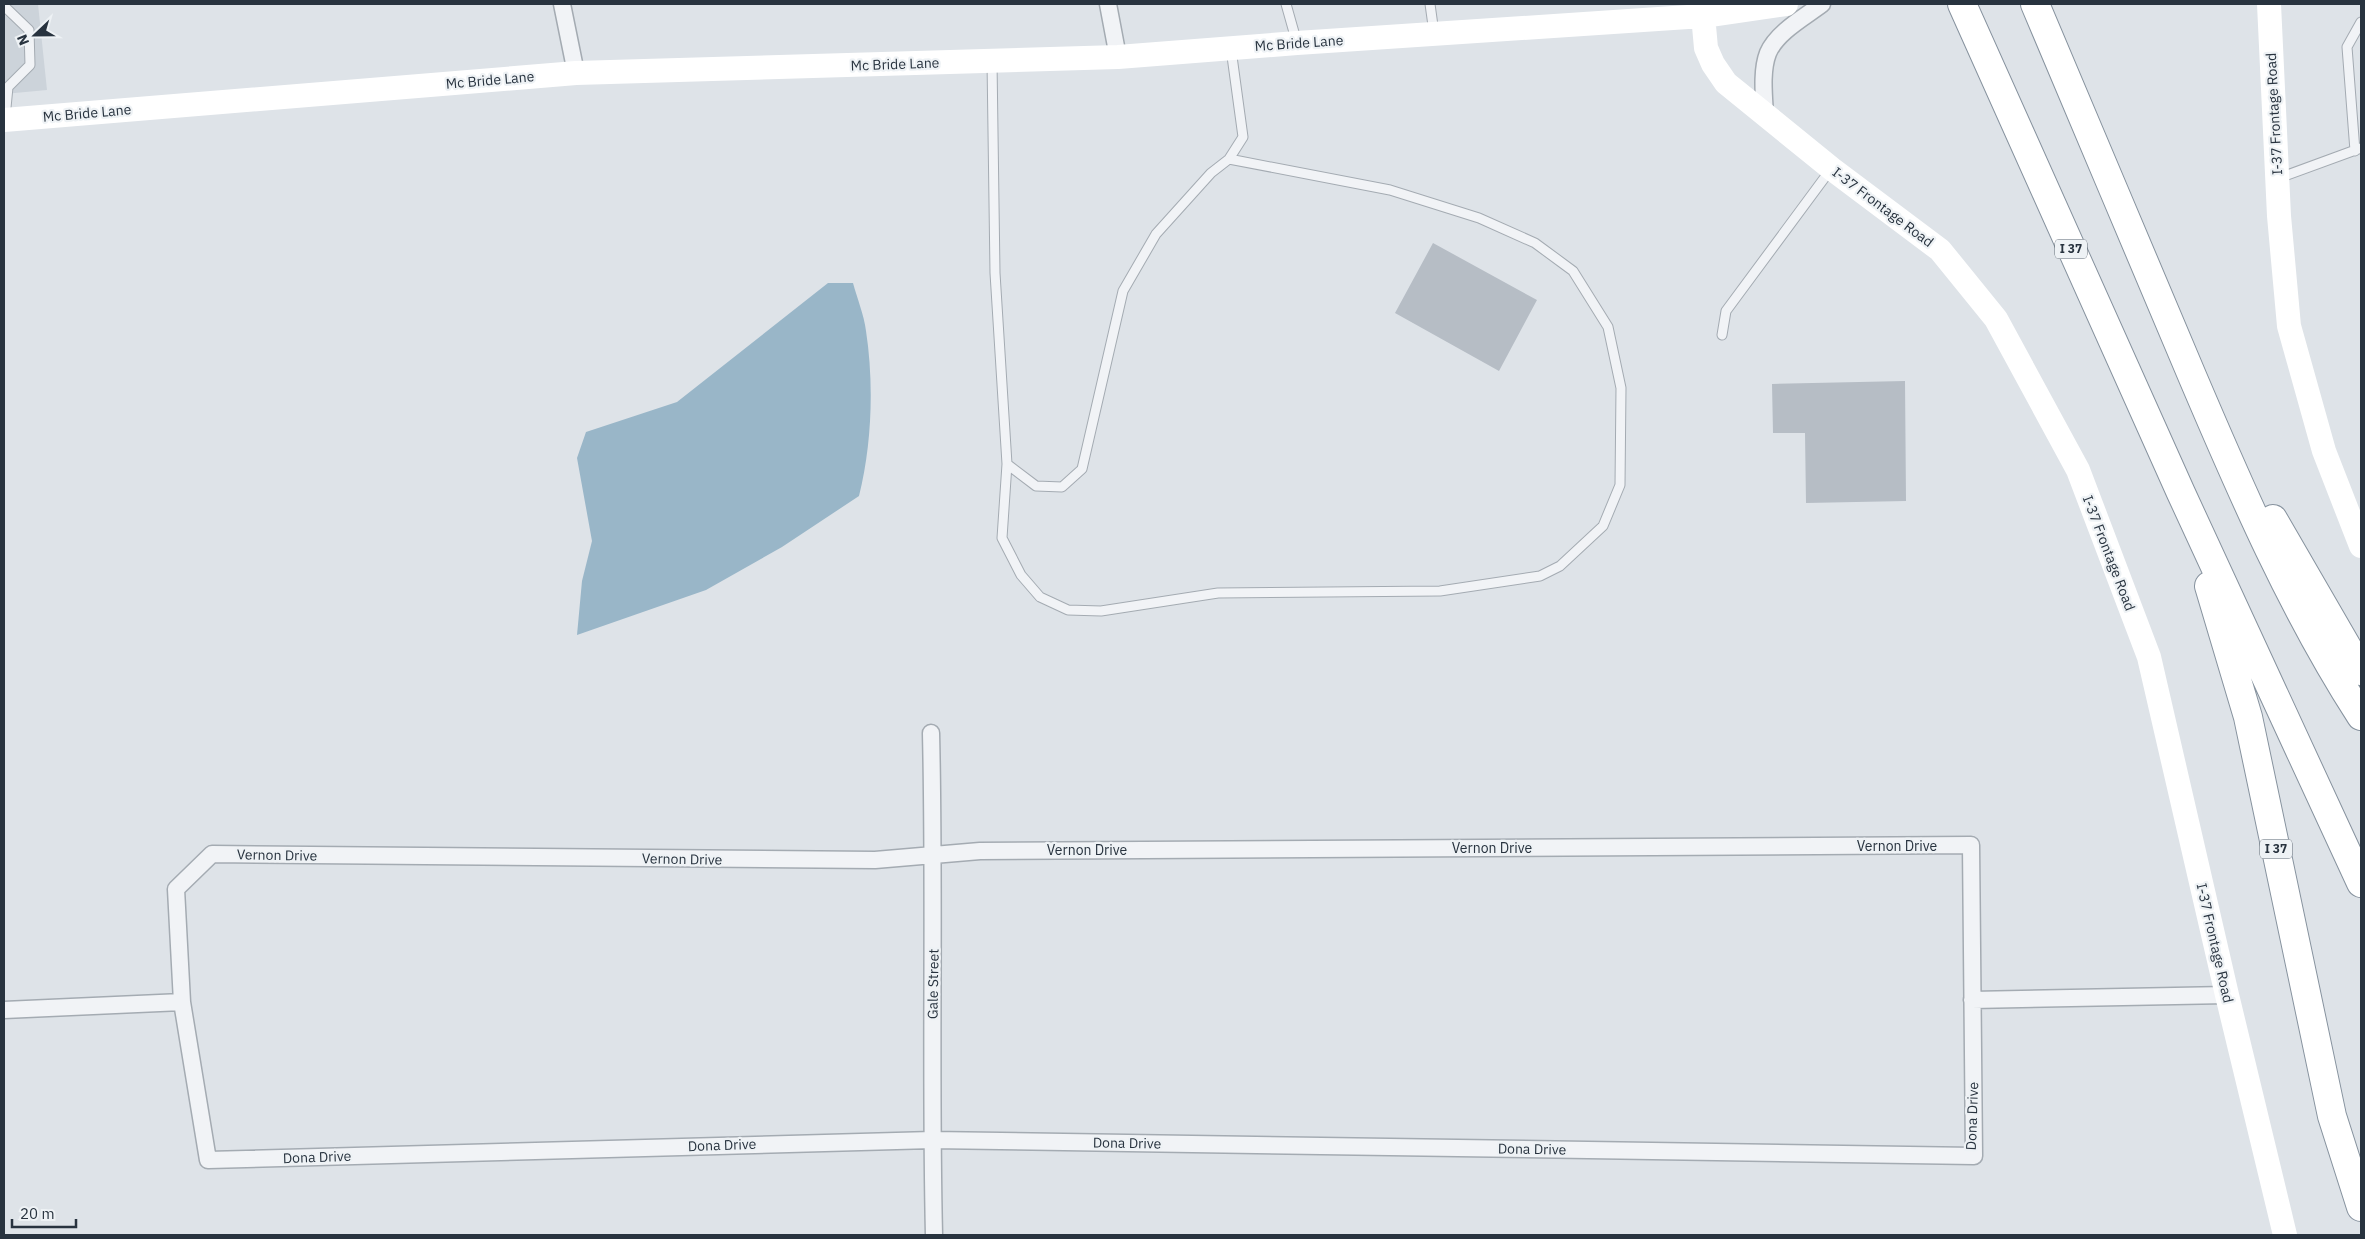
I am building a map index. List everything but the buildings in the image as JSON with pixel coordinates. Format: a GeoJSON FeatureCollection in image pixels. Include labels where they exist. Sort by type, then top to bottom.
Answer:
{"type":"FeatureCollection","features":[{"type":"Feature","properties":{"kind":"highway","name":"I 37"},"geometry":{"type":"LineString","coordinates":[[1962,4],[2181,494],[2248,717],[2332,1116],[2361,1207]]}},
{"type":"Feature","properties":{"kind":"highway"},"geometry":{"type":"LineString","coordinates":[[2035,4],[2234,475],[2283,577],[2344,689],[2361,716]]}},
{"type":"Feature","properties":{"kind":"highway"},"geometry":{"type":"LineString","coordinates":[[2234,475],[2275,521],[2361,671]]}},
{"type":"Feature","properties":{"kind":"highway"},"geometry":{"type":"LineString","coordinates":[[2181,494],[2361,883]]}},
{"type":"Feature","properties":{"kind":"main road","name":"Mc Bride Lane"},"geometry":{"type":"LineString","coordinates":[[4,120],[576,73],[1118,57],[1434,34],[1786,4]]}},
{"type":"Feature","properties":{"kind":"main road","name":"I-37 Frontage Road"},"geometry":{"type":"LineString","coordinates":[[2269,4],[2277,179],[2289,326],[2324,451],[2360,544]]}},
{"type":"Feature","properties":{"kind":"main road","name":"I-37 Frontage Road"},"geometry":{"type":"LineString","coordinates":[[1702,10],[1706,48],[1713,64],[1726,84],[1832,169],[1940,250],[1996,319],[2078,470],[2149,657],[2285,1235]]}},
{"type":"Feature","properties":{"kind":"street"},"geometry":{"type":"LineString","coordinates":[[562,4],[576,73]]}},
{"type":"Feature","properties":{"kind":"street"},"geometry":{"type":"LineString","coordinates":[[1108,4],[1118,57]]}},
{"type":"Feature","properties":{"kind":"street"},"geometry":{"type":"LineString","coordinates":[[1765,115],[1764,87],[1768,54],[1779,38],[1822,4]]}},
{"type":"Feature","properties":{"kind":"street","name":"Gale Street"},"geometry":{"type":"LineString","coordinates":[[931,733],[934,854],[932,1140],[934,1235]]}},
{"type":"Feature","properties":{"kind":"street","name":"Vernon Drive"},"geometry":{"type":"LineString","coordinates":[[182,1002],[176,889],[212,854],[876,860],[980,850],[1971,845],[1972,1000]]}},
{"type":"Feature","properties":{"kind":"street"},"geometry":{"type":"LineString","coordinates":[[1972,1000],[2227,995]]}},
{"type":"Feature","properties":{"kind":"street","name":"Dona Drive"},"geometry":{"type":"LineString","coordinates":[[182,1002],[208,1160],[932,1140],[1974,1156],[1972,1000]]}},
{"type":"Feature","properties":{"kind":"street"},"geometry":{"type":"LineString","coordinates":[[4,1010],[182,1002]]}},
{"type":"Feature","properties":{"kind":"lane"},"geometry":{"type":"LineString","coordinates":[[1286,4],[1297,43]]}},
{"type":"Feature","properties":{"kind":"lane"},"geometry":{"type":"LineString","coordinates":[[1430,4],[1434,34]]}},
{"type":"Feature","properties":{"kind":"lane"},"geometry":{"type":"LineString","coordinates":[[4,6],[29,30],[30,65],[8,87],[4,120]]}},
{"type":"Feature","properties":{"kind":"lane"},"geometry":{"type":"LineString","coordinates":[[2277,179],[2358,150],[2347,47],[2361,22]]}},
{"type":"Feature","properties":{"kind":"lane"},"geometry":{"type":"LineString","coordinates":[[1007,464],[1036,486],[1062,487],[1082,469],[1123,291],[1156,234],[1210,173],[1229,159],[1243,136],[1231,48]]}},
{"type":"Feature","properties":{"kind":"lane"},"geometry":{"type":"LineString","coordinates":[[992,61],[994,273],[1007,464],[1002,538],[1021,575],[1040,597],[1068,610],[1101,611],[1218,593],[1440,591],[1540,576],[1560,566],[1603,526],[1620,484],[1621,388],[1608,327],[1573,271],[1535,243],[1478,218],[1390,190],[1229,159]]}},
{"type":"Feature","properties":{"kind":"lane"},"geometry":{"type":"LineString","coordinates":[[1722,335],[1726,311],[1832,169]]}},
{"type":"Feature","properties":{"kind":"shaded area"},"geometry":{"type":"Polygon","coordinates":[[[4,4],[38,4],[47,90],[4,94],[4,4]]]}},
{"type":"Feature","properties":{"kind":"water"},"geometry":{"type":"Polygon","coordinates":[[[828,283],[853,283],[862,313],[869,351],[871,393],[869,435],[859,496],[782,547],[706,590],[577,635],[582,581],[592,541],[577,458],[586,432],[677,402],[828,283]]]}}]}
